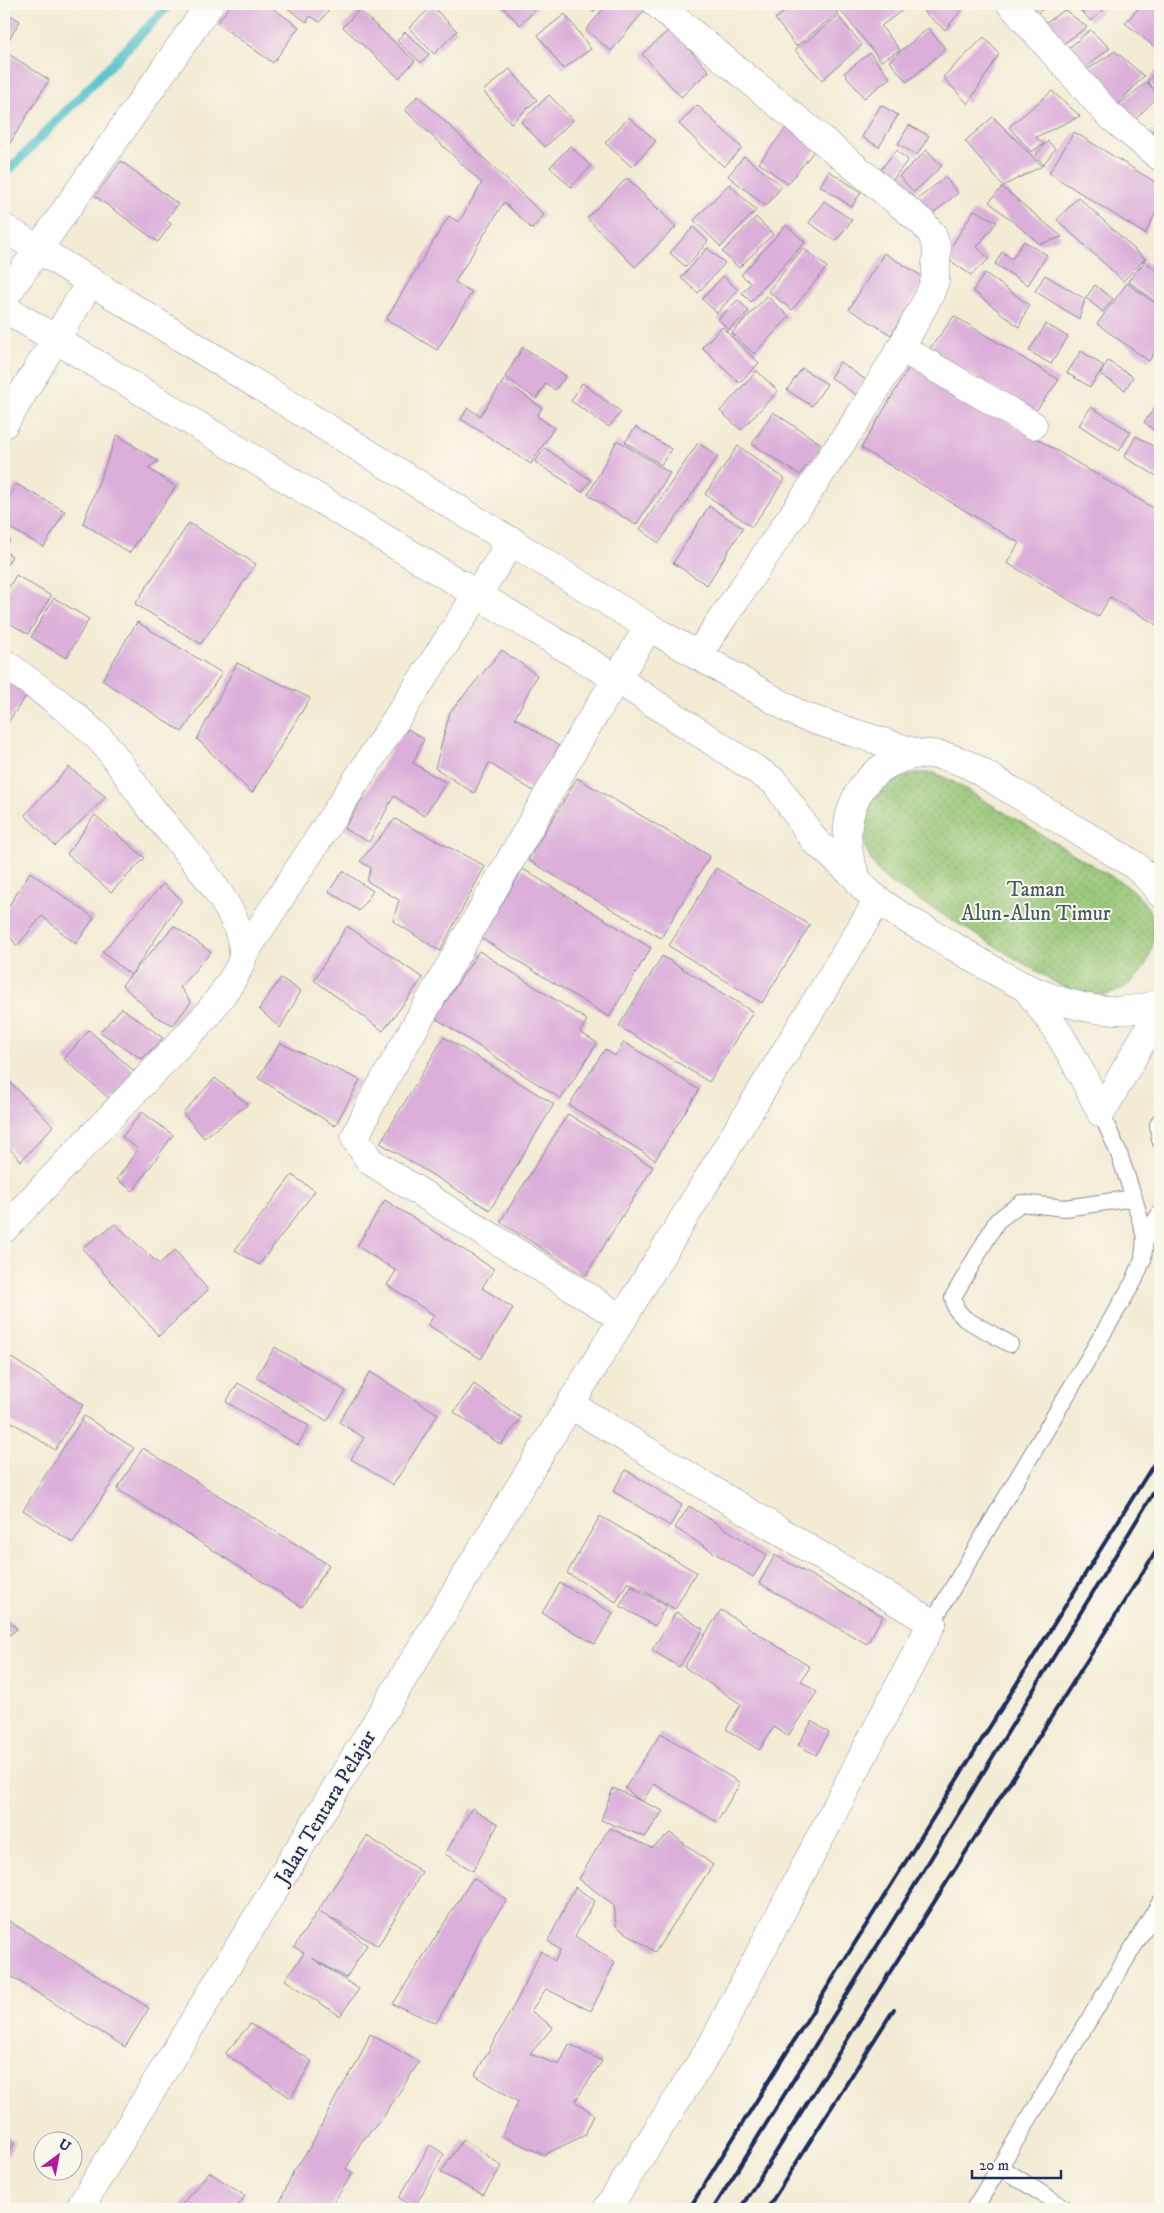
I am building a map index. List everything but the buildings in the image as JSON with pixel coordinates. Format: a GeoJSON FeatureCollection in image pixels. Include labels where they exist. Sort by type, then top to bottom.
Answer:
{"type":"FeatureCollection","features":[{"type":"Feature","properties":{"kind":"street"},"geometry":{"type":"LineString","coordinates":[[4,298],[210,4]]}},
{"type":"Feature","properties":{"kind":"street"},"geometry":{"type":"LineString","coordinates":[[657,4],[923,222],[932,234],[937,249],[935,280],[930,294],[901,348],[859,417],[697,656]]}},
{"type":"Feature","properties":{"kind":"street"},"geometry":{"type":"LineString","coordinates":[[1011,4],[1108,114],[1160,157]]}},
{"type":"Feature","properties":{"kind":"street"},"geometry":{"type":"LineString","coordinates":[[4,228],[512,541],[649,628],[802,716],[920,754],[946,756],[971,766],[1133,864],[1160,877]]}},
{"type":"Feature","properties":{"kind":"street"},"geometry":{"type":"LineString","coordinates":[[4,424],[91,281]]}},
{"type":"Feature","properties":{"kind":"street"},"geometry":{"type":"LineString","coordinates":[[4,308],[617,679],[775,782],[814,840],[885,906],[1025,987],[1068,1003],[1100,1010],[1121,1012],[1142,1010],[1160,1003]]}},
{"type":"Feature","properties":{"kind":"street"},"geometry":{"type":"LineString","coordinates":[[901,348],[1033,425]]}},
{"type":"Feature","properties":{"kind":"street"},"geometry":{"type":"LineString","coordinates":[[4,1229],[207,1015],[233,978],[243,955],[512,541]]}},
{"type":"Feature","properties":{"kind":"street"},"geometry":{"type":"LineString","coordinates":[[623,1319],[370,1161],[355,1138],[375,1096],[586,728],[649,628]]}},
{"type":"Feature","properties":{"kind":"street"},"geometry":{"type":"LineString","coordinates":[[4,663],[62,705],[100,739],[151,808],[210,881],[235,920],[243,955]]}},
{"type":"Feature","properties":{"kind":"street"},"geometry":{"type":"LineString","coordinates":[[856,877],[846,844],[847,818],[856,795],[873,774],[895,760],[920,754]]}},
{"type":"Feature","properties":{"kind":"street"},"geometry":{"type":"LineString","coordinates":[[1133,864],[1154,883],[1160,894]]}},
{"type":"Feature","properties":{"kind":"street","name":"Jalan Tentara Pelajar"},"geometry":{"type":"LineString","coordinates":[[79,2209],[878,900]]}},
{"type":"Feature","properties":{"kind":"street"},"geometry":{"type":"LineString","coordinates":[[1025,987],[1047,1014],[1073,1054],[1101,1113]]}},
{"type":"Feature","properties":{"kind":"street"},"geometry":{"type":"LineString","coordinates":[[1101,1113],[1160,1009]]}},
{"type":"Feature","properties":{"kind":"street"},"geometry":{"type":"LineString","coordinates":[[571,1405],[932,1622],[712,2045],[607,2209]]}},
{"type":"Feature","properties":{"kind":"lane"},"geometry":{"type":"LineString","coordinates":[[932,1622],[1134,1281],[1143,1260],[1145,1238],[1134,1198],[1118,1151],[1101,1113]]}},
{"type":"Feature","properties":{"kind":"lane"},"geometry":{"type":"LineString","coordinates":[[1160,1121],[1158,1125],[1160,1140]]}},
{"type":"Feature","properties":{"kind":"lane"},"geometry":{"type":"LineString","coordinates":[[1010,1344],[965,1318],[956,1310],[953,1297],[997,1221],[1021,1203],[1065,1208],[1134,1198]]}},
{"type":"Feature","properties":{"kind":"lane"},"geometry":{"type":"LineString","coordinates":[[1145,1238],[1160,1213]]}},
{"type":"Feature","properties":{"kind":"lane"},"geometry":{"type":"LineString","coordinates":[[974,2209],[1160,1903]]}},
{"type":"Feature","properties":{"kind":"lane"},"geometry":{"type":"LineString","coordinates":[[1000,2167],[1066,2209]]}},
{"type":"Feature","properties":{"kind":"green space","name":"Taman Alun-Alun Timur"},"geometry":{"type":"Polygon","coordinates":[[[917,773],[935,773],[952,781],[1124,884],[1135,893],[1150,912],[1153,940],[1150,954],[1144,967],[1135,978],[1125,987],[1112,993],[1092,996],[1074,992],[889,882],[875,866],[866,850],[862,833],[864,817],[870,802],[881,790],[897,780],[917,773]]]}},
{"type":"Feature","properties":{"kind":"waterway"},"geometry":{"type":"LineString","coordinates":[[11,168],[170,4]]}},
{"type":"Feature","properties":{"kind":"railway"},"geometry":{"type":"LineString","coordinates":[[689,2209],[1160,1454]]}},
{"type":"Feature","properties":{"kind":"railway"},"geometry":{"type":"LineString","coordinates":[[713,2209],[902,1906],[1160,1482]]}},
{"type":"Feature","properties":{"kind":"railway"},"geometry":{"type":"LineString","coordinates":[[740,2209],[1160,1545]]}},
{"type":"Feature","properties":{"kind":"railway"},"geometry":{"type":"LineString","coordinates":[[767,2209],[894,2009]]}}]}
